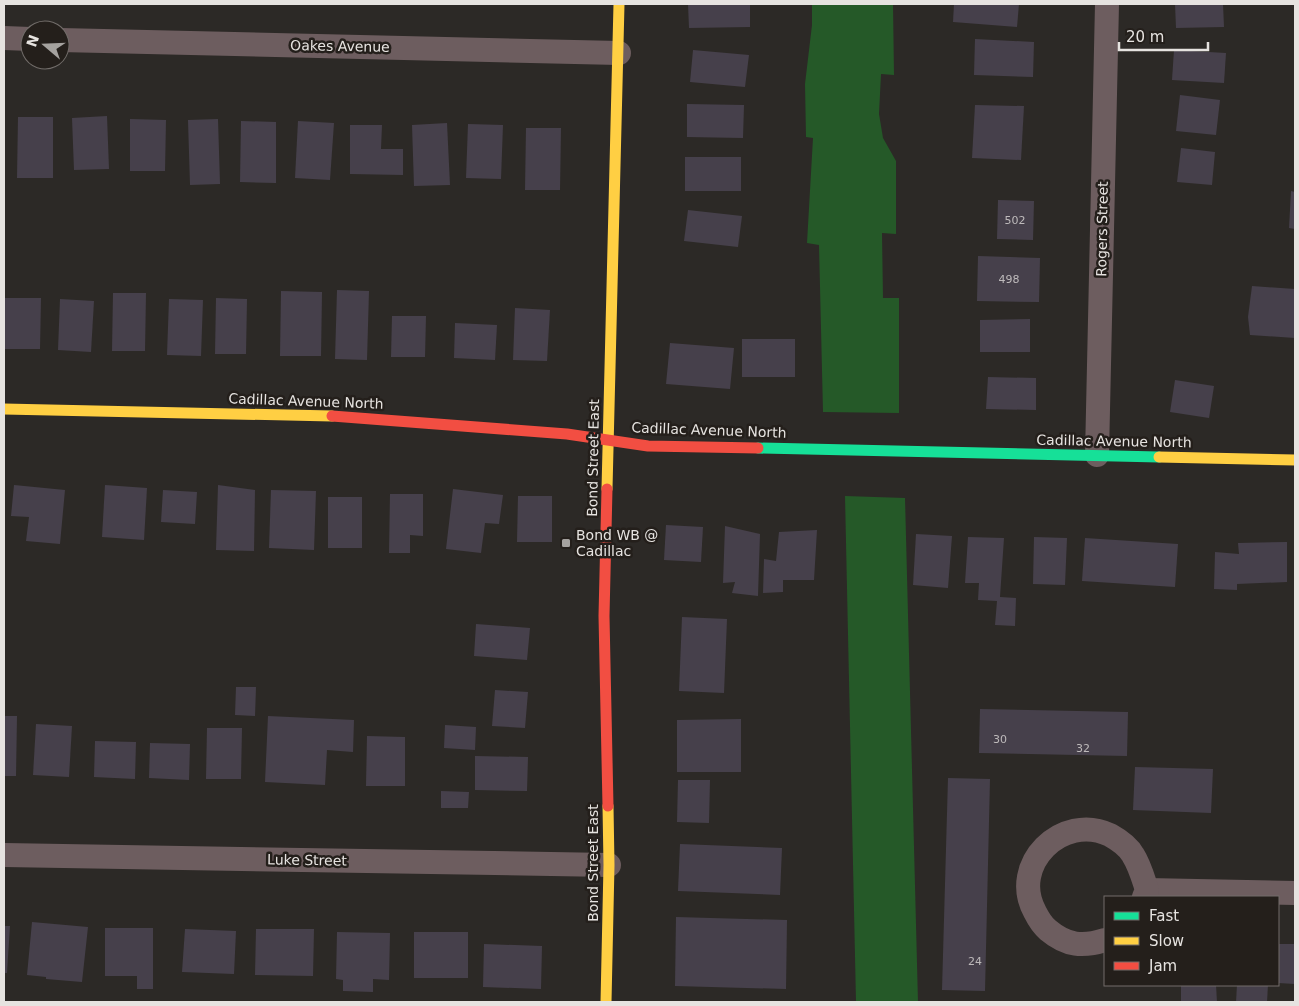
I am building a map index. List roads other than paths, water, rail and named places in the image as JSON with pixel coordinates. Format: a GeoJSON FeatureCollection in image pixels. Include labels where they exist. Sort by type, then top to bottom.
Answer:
{"type":"FeatureCollection","features":[{"type":"Feature","properties":{"kind":"street","name":"Bond Street East"},"geometry":{"type":"LineString","coordinates":[[606,1002],[610,865],[604,616],[619,4]]}},
{"type":"Feature","properties":{"kind":"street","name":"Rogers Street"},"geometry":{"type":"LineString","coordinates":[[1097,455],[1107,4]]}},
{"type":"Feature","properties":{"kind":"street"},"geometry":{"type":"LineString","coordinates":[[4,38],[20,39]]}},
{"type":"Feature","properties":{"kind":"street","name":"Oakes Avenue"},"geometry":{"type":"LineString","coordinates":[[70,40],[619,54]]}},
{"type":"Feature","properties":{"kind":"street","name":"Cadillac Avenue North"},"geometry":{"type":"LineString","coordinates":[[4,409],[353,416],[567,434],[648,446],[1295,460]]}},
{"type":"Feature","properties":{"kind":"street"},"geometry":{"type":"LineString","coordinates":[[1104,940],[1090,945],[1070,943],[1057,938],[1042,925],[1030,904],[1028,884],[1030,870],[1040,852],[1061,835],[1080,829],[1102,832],[1120,840],[1132,853],[1141,871],[1146,894],[1295,893]]}},
{"type":"Feature","properties":{"kind":"street","name":"Luke Street"},"geometry":{"type":"LineString","coordinates":[[4,855],[610,865]]}},
{"type":"Feature","properties":{"kind":"place","name":"Bond WB @ Cadillac"},"geometry":{"type":"Point","coordinates":[566,543]}}]}
